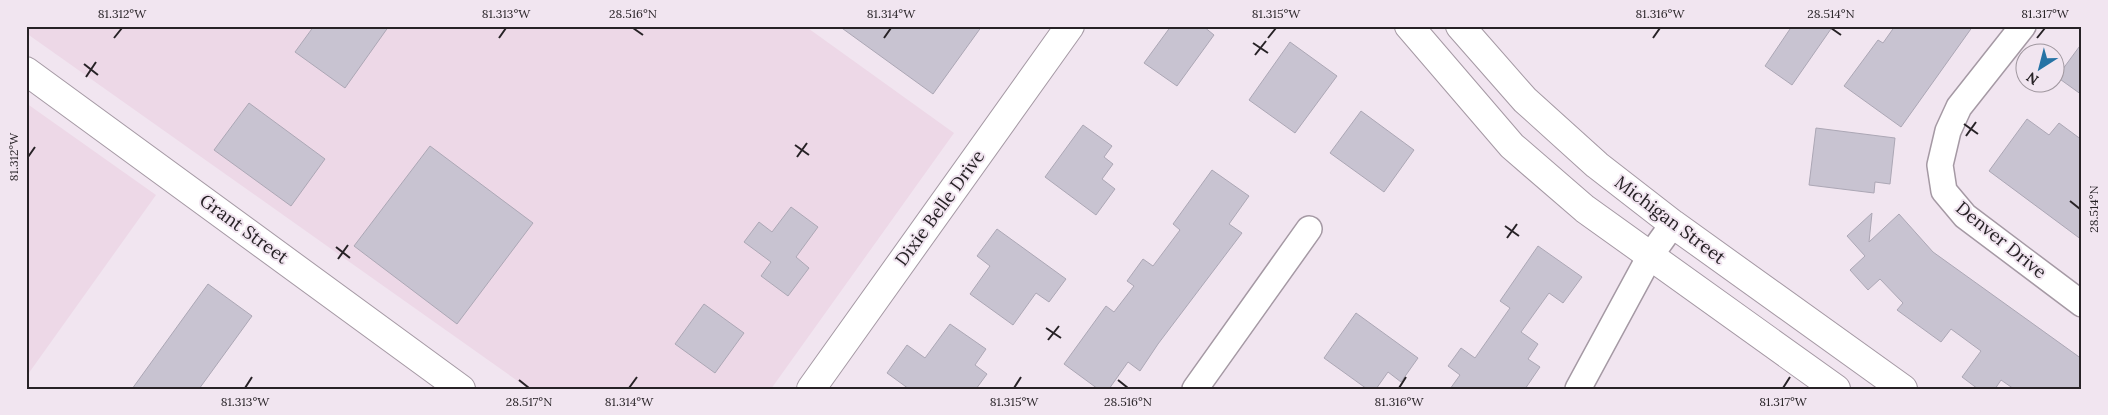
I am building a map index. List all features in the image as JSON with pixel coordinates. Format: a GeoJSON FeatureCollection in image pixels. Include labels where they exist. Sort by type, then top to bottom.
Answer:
{"type":"FeatureCollection","features":[{"type":"Feature","properties":{"kind":"street","name":"Dixie Belle Drive"},"geometry":{"type":"LineString","coordinates":[[811,389],[1070,26]]}},
{"type":"Feature","properties":{"kind":"street"},"geometry":{"type":"LineString","coordinates":[[1409,26],[1512,146],[1584,209],[1836,389]]}},
{"type":"Feature","properties":{"kind":"street","name":"Michigan Street"},"geometry":{"type":"LineString","coordinates":[[1460,26],[1525,100],[1596,165],[1673,224],[1903,389]]}},
{"type":"Feature","properties":{"kind":"street","name":"Denver Drive"},"geometry":{"type":"LineString","coordinates":[[2023,26],[1959,106],[1948,131],[1940,165],[1944,191],[1966,216],[2082,304]]}},
{"type":"Feature","properties":{"kind":"street","name":"Grant Street"},"geometry":{"type":"LineString","coordinates":[[26,71],[461,389]]}},
{"type":"Feature","properties":{"kind":"street"},"geometry":{"type":"LineString","coordinates":[[1578,389],[1650,256],[1673,224]]}},
{"type":"Feature","properties":{"kind":"street"},"geometry":{"type":"LineString","coordinates":[[1195,389],[1309,229]]}},
{"type":"Feature","properties":{"kind":"shaded area"},"geometry":{"type":"Polygon","coordinates":[[[26,26],[805,26],[954,133],[771,389],[529,389],[26,33],[26,26]]]}},
{"type":"Feature","properties":{"kind":"shaded area"},"geometry":{"type":"Polygon","coordinates":[[[26,103],[156,195],[26,377],[26,103]]]}},
{"type":"Feature","properties":{"kind":"building"},"geometry":{"type":"Polygon","coordinates":[[[314,26],[389,26],[345,88],[295,52],[314,26]]]}},
{"type":"Feature","properties":{"kind":"building"},"geometry":{"type":"Polygon","coordinates":[[[839,26],[982,26],[933,94],[839,26]]]}},
{"type":"Feature","properties":{"kind":"building"},"geometry":{"type":"Polygon","coordinates":[[[1171,26],[1203,26],[1214,35],[1177,86],[1144,63],[1171,26]]]}},
{"type":"Feature","properties":{"kind":"building"},"geometry":{"type":"Polygon","coordinates":[[[1792,26],[1833,26],[1792,85],[1765,66],[1792,26]]]}},
{"type":"Feature","properties":{"kind":"building"},"geometry":{"type":"Polygon","coordinates":[[[1895,26],[1973,26],[1901,127],[1844,86],[1878,40],[1883,43],[1895,26]]]}},
{"type":"Feature","properties":{"kind":"building"},"geometry":{"type":"Polygon","coordinates":[[[1290,42],[1337,76],[1295,133],[1249,100],[1290,42]]]}},
{"type":"Feature","properties":{"kind":"building"},"geometry":{"type":"Polygon","coordinates":[[[2082,43],[2082,95],[2066,83],[2066,65],[2082,43]]]}},
{"type":"Feature","properties":{"kind":"building"},"geometry":{"type":"Polygon","coordinates":[[[249,103],[325,159],[291,206],[214,150],[249,103]]]}},
{"type":"Feature","properties":{"kind":"building"},"geometry":{"type":"Polygon","coordinates":[[[1361,111],[1414,150],[1384,192],[1330,153],[1361,111]]]}},
{"type":"Feature","properties":{"kind":"building"},"geometry":{"type":"Polygon","coordinates":[[[2027,119],[2049,135],[2059,123],[2082,140],[2082,240],[1989,171],[2027,119]]]}},
{"type":"Feature","properties":{"kind":"building"},"geometry":{"type":"Polygon","coordinates":[[[1083,125],[1112,146],[1104,157],[1113,164],[1102,179],[1115,189],[1096,215],[1045,177],[1083,125]]]}},
{"type":"Feature","properties":{"kind":"building"},"geometry":{"type":"Polygon","coordinates":[[[1816,128],[1895,138],[1890,184],[1875,182],[1874,193],[1809,185],[1816,128]]]}},
{"type":"Feature","properties":{"kind":"building"},"geometry":{"type":"Polygon","coordinates":[[[430,146],[533,223],[457,324],[354,246],[430,146]]]}},
{"type":"Feature","properties":{"kind":"building"},"geometry":{"type":"Polygon","coordinates":[[[1212,170],[1249,196],[1229,224],[1242,233],[1158,344],[1140,371],[1128,362],[1109,389],[1098,389],[1064,364],[1106,306],[1114,312],[1134,286],[1127,281],[1143,259],[1153,266],[1180,230],[1173,224],[1212,170]]]}},
{"type":"Feature","properties":{"kind":"building"},"geometry":{"type":"Polygon","coordinates":[[[791,207],[818,227],[796,257],[809,268],[788,296],[761,276],[771,262],[744,242],[759,222],[772,232],[791,207]]]}},
{"type":"Feature","properties":{"kind":"building"},"geometry":{"type":"Polygon","coordinates":[[[1872,213],[1869,242],[1899,214],[1933,252],[2082,359],[2082,389],[2014,389],[2001,380],[1995,389],[1978,389],[1962,377],[1981,351],[1951,329],[1941,342],[1897,310],[1903,303],[1880,279],[1868,290],[1850,270],[1865,256],[1847,236],[1872,213]]]}},
{"type":"Feature","properties":{"kind":"building"},"geometry":{"type":"Polygon","coordinates":[[[997,229],[1066,279],[1049,302],[1036,293],[1013,325],[970,294],[990,266],[977,256],[997,229]]]}},
{"type":"Feature","properties":{"kind":"building"},"geometry":{"type":"Polygon","coordinates":[[[1538,246],[1582,277],[1563,303],[1549,293],[1521,332],[1538,344],[1528,359],[1540,367],[1525,389],[1450,389],[1460,375],[1448,366],[1461,348],[1475,358],[1510,308],[1500,301],[1538,246]]]}},
{"type":"Feature","properties":{"kind":"building"},"geometry":{"type":"Polygon","coordinates":[[[208,284],[252,316],[199,389],[132,389],[208,284]]]}},
{"type":"Feature","properties":{"kind":"building"},"geometry":{"type":"Polygon","coordinates":[[[704,304],[744,333],[715,373],[675,344],[704,304]]]}},
{"type":"Feature","properties":{"kind":"building"},"geometry":{"type":"Polygon","coordinates":[[[1356,313],[1418,358],[1401,382],[1388,372],[1376,389],[1367,389],[1324,358],[1356,313]]]}},
{"type":"Feature","properties":{"kind":"building"},"geometry":{"type":"Polygon","coordinates":[[[950,324],[986,349],[975,365],[987,374],[976,389],[909,389],[887,373],[907,345],[925,358],[950,324]]]}}]}
